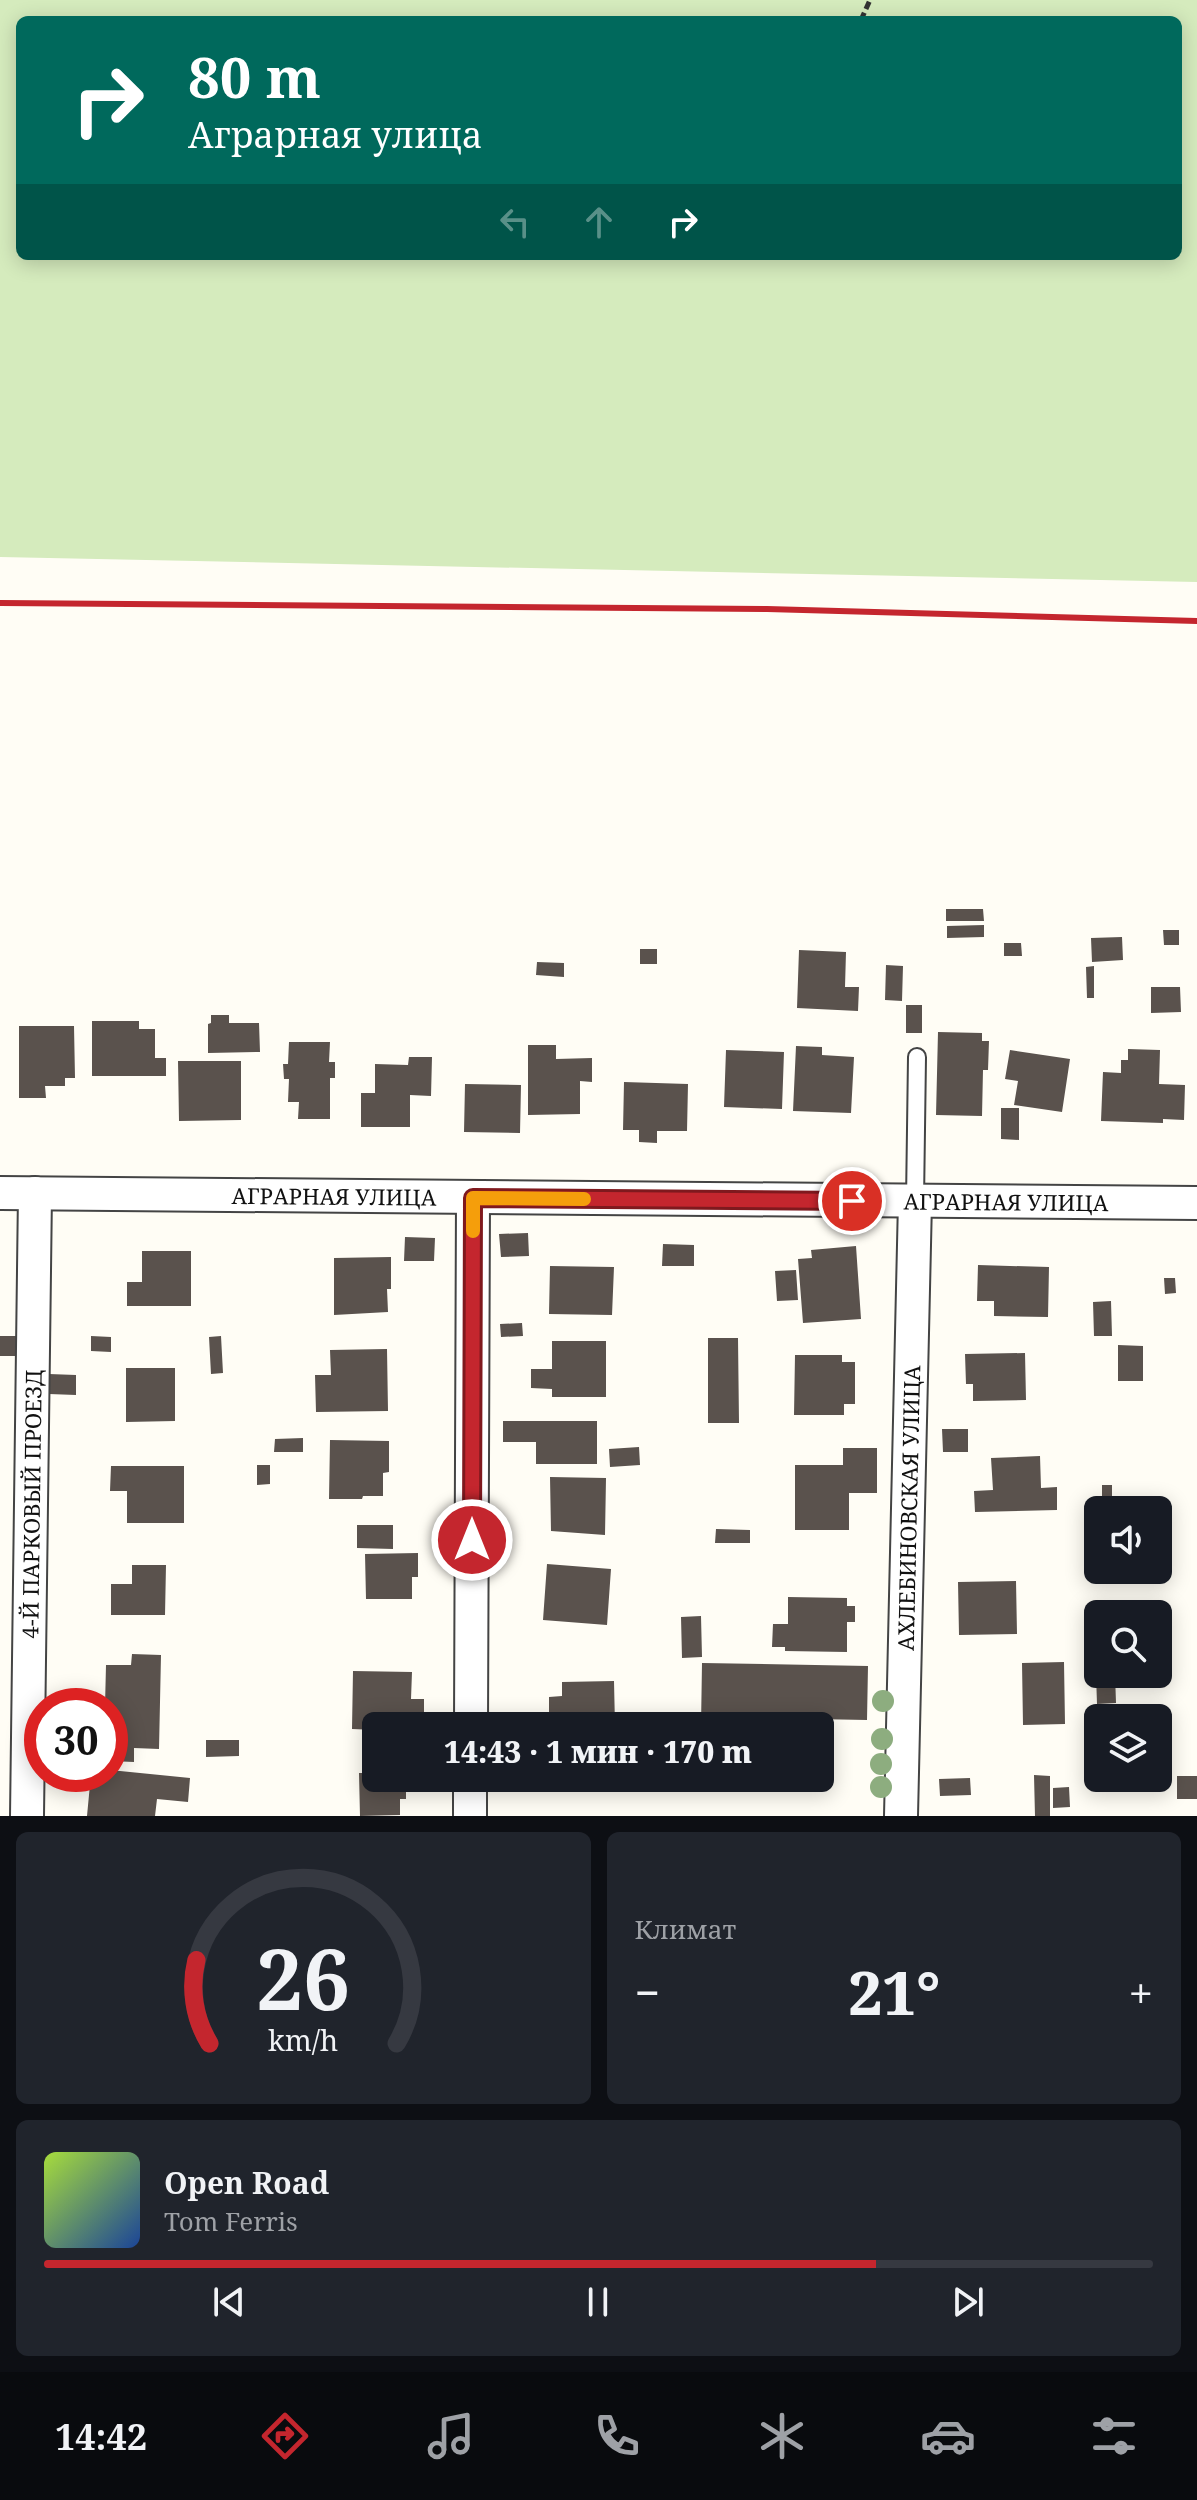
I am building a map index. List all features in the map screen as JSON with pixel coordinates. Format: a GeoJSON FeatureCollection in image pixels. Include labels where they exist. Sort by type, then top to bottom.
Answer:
{"type":"FeatureCollection","features":[{"type":"Feature","properties":{"kind":"street","name":"АГРАРНАЯ УЛИЦА"},"geometry":{"type":"LineString","coordinates":[[0,1193],[1197,1203]]}},
{"type":"Feature","properties":{"kind":"street","name":"4-Й ПАРКОВЫЙ ПРОЕЗД"},"geometry":{"type":"LineString","coordinates":[[27,1816],[35,1193]]}},
{"type":"Feature","properties":{"kind":"street"},"geometry":{"type":"LineString","coordinates":[[471,1712],[473,1198]]}},
{"type":"Feature","properties":{"kind":"street","name":"АХЛЕБИНОВСКАЯ УЛИЦА"},"geometry":{"type":"LineString","coordinates":[[901,1816],[915,1201]]}},
{"type":"Feature","properties":{"kind":"street"},"geometry":{"type":"LineString","coordinates":[[470,1792],[470,1816]]}},
{"type":"Feature","properties":{"kind":"lane"},"geometry":{"type":"LineString","coordinates":[[915,1201],[917,1057]]}},
{"type":"Feature","properties":{"kind":"green space"},"geometry":{"type":"Polygon","coordinates":[[[0,0],[1197,0],[1197,582],[0,557],[0,0]]]}},
{"type":"Feature","properties":{"kind":"building"},"geometry":{"type":"Polygon","coordinates":[[[946,909],[983,909],[984,921],[946,921],[946,909]]]}},
{"type":"Feature","properties":{"kind":"building"},"geometry":{"type":"Polygon","coordinates":[[[984,925],[984,937],[947,938],[947,926],[984,925]]]}},
{"type":"Feature","properties":{"kind":"building"},"geometry":{"type":"Polygon","coordinates":[[[1163,930],[1179,930],[1179,945],[1164,945],[1163,930]]]}},
{"type":"Feature","properties":{"kind":"building"},"geometry":{"type":"Polygon","coordinates":[[[1122,937],[1123,960],[1092,962],[1091,938],[1122,937]]]}},
{"type":"Feature","properties":{"kind":"building"},"geometry":{"type":"Polygon","coordinates":[[[1004,943],[1021,943],[1022,956],[1004,956],[1004,943]]]}},
{"type":"Feature","properties":{"kind":"building"},"geometry":{"type":"Polygon","coordinates":[[[640,949],[657,949],[657,964],[640,964],[640,949]]]}},
{"type":"Feature","properties":{"kind":"building"},"geometry":{"type":"Polygon","coordinates":[[[799,950],[846,952],[845,987],[859,987],[858,1011],[797,1008],[799,950]]]}},
{"type":"Feature","properties":{"kind":"building"},"geometry":{"type":"Polygon","coordinates":[[[537,962],[564,963],[564,977],[536,975],[537,962]]]}},
{"type":"Feature","properties":{"kind":"building"},"geometry":{"type":"Polygon","coordinates":[[[886,965],[903,966],[902,1001],[885,1000],[886,965]]]}},
{"type":"Feature","properties":{"kind":"building"},"geometry":{"type":"Polygon","coordinates":[[[1094,966],[1094,998],[1087,998],[1086,967],[1094,966]]]}},
{"type":"Feature","properties":{"kind":"building"},"geometry":{"type":"Polygon","coordinates":[[[1151,987],[1180,987],[1181,1012],[1151,1013],[1151,987]]]}},
{"type":"Feature","properties":{"kind":"building"},"geometry":{"type":"Polygon","coordinates":[[[906,1005],[922,1005],[922,1033],[906,1033],[906,1005]]]}},
{"type":"Feature","properties":{"kind":"building"},"geometry":{"type":"Polygon","coordinates":[[[211,1015],[229,1015],[229,1023],[259,1023],[260,1052],[208,1053],[211,1015]]]}},
{"type":"Feature","properties":{"kind":"building"},"geometry":{"type":"Polygon","coordinates":[[[92,1021],[139,1021],[139,1029],[155,1029],[155,1058],[166,1058],[166,1076],[92,1076],[92,1021]]]}},
{"type":"Feature","properties":{"kind":"building"},"geometry":{"type":"Polygon","coordinates":[[[19,1026],[74,1026],[75,1078],[65,1078],[65,1086],[45,1086],[46,1098],[19,1098],[19,1026]]]}},
{"type":"Feature","properties":{"kind":"building"},"geometry":{"type":"Polygon","coordinates":[[[938,1032],[982,1033],[982,1041],[989,1041],[988,1070],[983,1070],[982,1116],[936,1115],[938,1032]]]}},
{"type":"Feature","properties":{"kind":"building"},"geometry":{"type":"Polygon","coordinates":[[[289,1042],[330,1042],[329,1062],[335,1062],[335,1078],[330,1078],[330,1119],[298,1119],[299,1102],[288,1102],[289,1079],[284,1079],[283,1064],[288,1064],[289,1042]]]}},
{"type":"Feature","properties":{"kind":"building"},"geometry":{"type":"Polygon","coordinates":[[[528,1045],[556,1045],[556,1059],[592,1058],[592,1082],[580,1081],[580,1114],[528,1115],[528,1045]]]}},
{"type":"Feature","properties":{"kind":"building"},"geometry":{"type":"Polygon","coordinates":[[[796,1046],[822,1047],[822,1055],[854,1057],[851,1113],[793,1111],[796,1046]]]}},
{"type":"Feature","properties":{"kind":"building"},"geometry":{"type":"Polygon","coordinates":[[[1128,1049],[1160,1050],[1159,1084],[1185,1085],[1184,1120],[1163,1119],[1163,1123],[1101,1121],[1103,1072],[1121,1073],[1121,1060],[1128,1060],[1128,1049]]]}},
{"type":"Feature","properties":{"kind":"building"},"geometry":{"type":"Polygon","coordinates":[[[726,1050],[784,1052],[782,1109],[724,1107],[726,1050]]]}},
{"type":"Feature","properties":{"kind":"building"},"geometry":{"type":"Polygon","coordinates":[[[1010,1050],[1070,1059],[1062,1112],[1014,1105],[1018,1081],[1005,1079],[1010,1050]]]}},
{"type":"Feature","properties":{"kind":"building"},"geometry":{"type":"Polygon","coordinates":[[[409,1057],[432,1057],[431,1096],[410,1095],[410,1127],[361,1127],[361,1093],[375,1093],[375,1064],[408,1065],[409,1057]]]}},
{"type":"Feature","properties":{"kind":"building"},"geometry":{"type":"Polygon","coordinates":[[[178,1061],[241,1061],[241,1120],[179,1121],[178,1061]]]}},
{"type":"Feature","properties":{"kind":"building"},"geometry":{"type":"Polygon","coordinates":[[[624,1082],[688,1084],[687,1131],[657,1131],[657,1143],[639,1142],[639,1130],[623,1130],[624,1082]]]}},
{"type":"Feature","properties":{"kind":"building"},"geometry":{"type":"Polygon","coordinates":[[[465,1084],[521,1085],[520,1133],[464,1132],[465,1084]]]}},
{"type":"Feature","properties":{"kind":"building"},"geometry":{"type":"Polygon","coordinates":[[[1001,1108],[1019,1108],[1019,1140],[1001,1139],[1001,1108]]]}},
{"type":"Feature","properties":{"kind":"building"},"geometry":{"type":"Polygon","coordinates":[[[528,1233],[529,1256],[501,1257],[499,1234],[528,1233]]]}},
{"type":"Feature","properties":{"kind":"building"},"geometry":{"type":"Polygon","coordinates":[[[405,1237],[435,1238],[434,1261],[404,1261],[405,1237]]]}},
{"type":"Feature","properties":{"kind":"building"},"geometry":{"type":"Polygon","coordinates":[[[663,1244],[694,1245],[694,1266],[662,1266],[663,1244]]]}},
{"type":"Feature","properties":{"kind":"building"},"geometry":{"type":"Polygon","coordinates":[[[856,1246],[861,1319],[803,1323],[798,1259],[812,1258],[811,1250],[856,1246]]]}},
{"type":"Feature","properties":{"kind":"building"},"geometry":{"type":"Polygon","coordinates":[[[142,1251],[191,1251],[191,1306],[127,1306],[127,1282],[142,1282],[142,1251]]]}},
{"type":"Feature","properties":{"kind":"building"},"geometry":{"type":"Polygon","coordinates":[[[391,1257],[388,1312],[334,1315],[334,1258],[391,1257]]]}},
{"type":"Feature","properties":{"kind":"building"},"geometry":{"type":"Polygon","coordinates":[[[978,1265],[1049,1267],[1048,1317],[994,1316],[994,1301],[977,1301],[978,1265]]]}},
{"type":"Feature","properties":{"kind":"building"},"geometry":{"type":"Polygon","coordinates":[[[550,1266],[614,1267],[612,1315],[549,1314],[550,1266]]]}},
{"type":"Feature","properties":{"kind":"building"},"geometry":{"type":"Polygon","coordinates":[[[796,1270],[798,1300],[777,1301],[775,1271],[796,1270]]]}},
{"type":"Feature","properties":{"kind":"building"},"geometry":{"type":"Polygon","coordinates":[[[1164,1278],[1175,1278],[1176,1293],[1165,1294],[1164,1278]]]}},
{"type":"Feature","properties":{"kind":"building"},"geometry":{"type":"Polygon","coordinates":[[[1111,1301],[1112,1336],[1094,1336],[1093,1302],[1111,1301]]]}},
{"type":"Feature","properties":{"kind":"building"},"geometry":{"type":"Polygon","coordinates":[[[522,1323],[523,1336],[501,1337],[500,1324],[522,1323]]]}},
{"type":"Feature","properties":{"kind":"building"},"geometry":{"type":"Polygon","coordinates":[[[0,1336],[19,1336],[19,1356],[0,1356],[0,1336]]]}},
{"type":"Feature","properties":{"kind":"building"},"geometry":{"type":"Polygon","coordinates":[[[91,1336],[111,1337],[111,1352],[91,1351],[91,1336]]]}},
{"type":"Feature","properties":{"kind":"building"},"geometry":{"type":"Polygon","coordinates":[[[221,1336],[223,1373],[211,1374],[209,1337],[221,1336]]]}},
{"type":"Feature","properties":{"kind":"building"},"geometry":{"type":"Polygon","coordinates":[[[708,1338],[738,1338],[739,1423],[708,1423],[708,1338]]]}},
{"type":"Feature","properties":{"kind":"building"},"geometry":{"type":"Polygon","coordinates":[[[552,1341],[606,1341],[606,1397],[552,1397],[552,1389],[531,1388],[531,1369],[552,1369],[552,1341]]]}},
{"type":"Feature","properties":{"kind":"building"},"geometry":{"type":"Polygon","coordinates":[[[1118,1345],[1143,1346],[1143,1381],[1118,1381],[1118,1345]]]}},
{"type":"Feature","properties":{"kind":"building"},"geometry":{"type":"Polygon","coordinates":[[[387,1349],[388,1411],[316,1412],[315,1375],[331,1375],[330,1350],[387,1349]]]}},
{"type":"Feature","properties":{"kind":"building"},"geometry":{"type":"Polygon","coordinates":[[[1025,1353],[1026,1400],[973,1401],[973,1384],[966,1384],[965,1354],[1025,1353]]]}},
{"type":"Feature","properties":{"kind":"building"},"geometry":{"type":"Polygon","coordinates":[[[795,1355],[842,1355],[842,1362],[855,1362],[855,1404],[844,1404],[844,1415],[794,1415],[795,1355]]]}},
{"type":"Feature","properties":{"kind":"building"},"geometry":{"type":"Polygon","coordinates":[[[126,1368],[175,1368],[175,1421],[126,1422],[126,1368]]]}},
{"type":"Feature","properties":{"kind":"building"},"geometry":{"type":"Polygon","coordinates":[[[49,1374],[76,1375],[76,1395],[49,1394],[49,1374]]]}},
{"type":"Feature","properties":{"kind":"building"},"geometry":{"type":"Polygon","coordinates":[[[503,1421],[597,1421],[597,1464],[536,1464],[536,1442],[503,1442],[503,1421]]]}},
{"type":"Feature","properties":{"kind":"building"},"geometry":{"type":"Polygon","coordinates":[[[942,1429],[968,1429],[968,1452],[943,1452],[942,1429]]]}},
{"type":"Feature","properties":{"kind":"building"},"geometry":{"type":"Polygon","coordinates":[[[303,1438],[303,1452],[274,1452],[275,1439],[303,1438]]]}},
{"type":"Feature","properties":{"kind":"building"},"geometry":{"type":"Polygon","coordinates":[[[330,1440],[389,1441],[389,1472],[383,1473],[383,1496],[329,1499],[330,1440]]]}},
{"type":"Feature","properties":{"kind":"building"},"geometry":{"type":"Polygon","coordinates":[[[639,1447],[640,1465],[610,1467],[609,1449],[639,1447]]]}},
{"type":"Feature","properties":{"kind":"building"},"geometry":{"type":"Polygon","coordinates":[[[843,1448],[877,1448],[877,1493],[849,1493],[849,1530],[795,1530],[795,1465],[843,1465],[843,1448]]]}},
{"type":"Feature","properties":{"kind":"building"},"geometry":{"type":"Polygon","coordinates":[[[1040,1456],[1041,1488],[1057,1487],[1057,1510],[975,1512],[974,1491],[993,1490],[991,1458],[1040,1456]]]}},
{"type":"Feature","properties":{"kind":"building"},"geometry":{"type":"Polygon","coordinates":[[[257,1465],[270,1465],[270,1484],[257,1485],[257,1465]]]}},
{"type":"Feature","properties":{"kind":"building"},"geometry":{"type":"Polygon","coordinates":[[[111,1466],[184,1466],[184,1523],[127,1523],[127,1491],[110,1491],[111,1466]]]}},
{"type":"Feature","properties":{"kind":"building"},"geometry":{"type":"Polygon","coordinates":[[[550,1477],[606,1478],[605,1535],[551,1531],[550,1477]]]}},
{"type":"Feature","properties":{"kind":"building"},"geometry":{"type":"Polygon","coordinates":[[[1102,1485],[1112,1485],[1112,1496],[1102,1496],[1102,1485]]]}},
{"type":"Feature","properties":{"kind":"building"},"geometry":{"type":"Polygon","coordinates":[[[357,1525],[393,1525],[393,1549],[357,1548],[357,1525]]]}},
{"type":"Feature","properties":{"kind":"building"},"geometry":{"type":"Polygon","coordinates":[[[716,1529],[750,1530],[750,1543],[715,1543],[716,1529]]]}},
{"type":"Feature","properties":{"kind":"building"},"geometry":{"type":"Polygon","coordinates":[[[418,1553],[418,1577],[412,1577],[412,1599],[366,1599],[365,1554],[418,1553]]]}},
{"type":"Feature","properties":{"kind":"building"},"geometry":{"type":"Polygon","coordinates":[[[547,1564],[611,1569],[607,1625],[543,1620],[547,1564]]]}},
{"type":"Feature","properties":{"kind":"building"},"geometry":{"type":"Polygon","coordinates":[[[132,1565],[166,1565],[165,1615],[111,1615],[111,1584],[132,1584],[132,1565]]]}},
{"type":"Feature","properties":{"kind":"building"},"geometry":{"type":"Polygon","coordinates":[[[1016,1581],[1017,1634],[959,1635],[958,1582],[1016,1581]]]}},
{"type":"Feature","properties":{"kind":"building"},"geometry":{"type":"Polygon","coordinates":[[[788,1597],[847,1598],[847,1606],[855,1606],[855,1622],[847,1622],[847,1652],[785,1651],[785,1647],[772,1647],[773,1624],[788,1624],[788,1597]]]}},
{"type":"Feature","properties":{"kind":"building"},"geometry":{"type":"Polygon","coordinates":[[[701,1616],[702,1657],[682,1658],[681,1617],[701,1616]]]}},
{"type":"Feature","properties":{"kind":"building"},"geometry":{"type":"Polygon","coordinates":[[[132,1654],[161,1655],[159,1749],[134,1748],[134,1762],[128,1762],[128,1688],[105,1688],[106,1665],[131,1665],[132,1654]]]}},
{"type":"Feature","properties":{"kind":"building"},"geometry":{"type":"Polygon","coordinates":[[[1064,1662],[1065,1724],[1023,1725],[1022,1663],[1064,1662]]]}},
{"type":"Feature","properties":{"kind":"building"},"geometry":{"type":"Polygon","coordinates":[[[702,1663],[868,1666],[867,1720],[834,1719],[834,1712],[701,1712],[702,1663]]]}},
{"type":"Feature","properties":{"kind":"building"},"geometry":{"type":"Polygon","coordinates":[[[353,1671],[412,1672],[411,1699],[424,1699],[424,1712],[362,1712],[362,1729],[352,1729],[353,1671]]]}},
{"type":"Feature","properties":{"kind":"building"},"geometry":{"type":"Polygon","coordinates":[[[614,1681],[615,1712],[549,1712],[549,1697],[562,1696],[562,1682],[614,1681]]]}},
{"type":"Feature","properties":{"kind":"building"},"geometry":{"type":"Polygon","coordinates":[[[1096,1688],[1115,1688],[1116,1703],[1097,1704],[1096,1688]]]}},
{"type":"Feature","properties":{"kind":"building"},"geometry":{"type":"Polygon","coordinates":[[[206,1740],[239,1740],[239,1756],[206,1757],[206,1740]]]}},
{"type":"Feature","properties":{"kind":"building"},"geometry":{"type":"Polygon","coordinates":[[[128,1772],[190,1778],[188,1802],[157,1799],[155,1816],[87,1816],[89,1792],[128,1792],[128,1772]]]}},
{"type":"Feature","properties":{"kind":"building"},"geometry":{"type":"Polygon","coordinates":[[[359,1773],[362,1773],[362,1792],[406,1792],[406,1799],[400,1799],[400,1815],[360,1816],[359,1773]]]}},
{"type":"Feature","properties":{"kind":"building"},"geometry":{"type":"Polygon","coordinates":[[[1034,1775],[1050,1776],[1050,1816],[1035,1816],[1034,1775]]]}},
{"type":"Feature","properties":{"kind":"building"},"geometry":{"type":"Polygon","coordinates":[[[1177,1776],[1197,1776],[1197,1799],[1177,1799],[1177,1776]]]}},
{"type":"Feature","properties":{"kind":"building"},"geometry":{"type":"Polygon","coordinates":[[[970,1778],[971,1795],[940,1796],[939,1779],[970,1778]]]}},
{"type":"Feature","properties":{"kind":"building"},"geometry":{"type":"Polygon","coordinates":[[[1069,1787],[1070,1807],[1053,1808],[1053,1788],[1069,1787]]]}},
{"type":"Feature","properties":{"kind":"railway"},"geometry":{"type":"LineString","coordinates":[[0,603],[767,609],[1197,621]]}},
{"type":"Feature","properties":{"kind":"slow traffic"},"geometry":{"type":"LineString","coordinates":[[473,1231],[473,1198],[584,1199]]}},
{"type":"Feature","properties":{"kind":"route"},"geometry":{"type":"LineString","coordinates":[[472,1540],[473,1198],[852,1201]]}}]}
